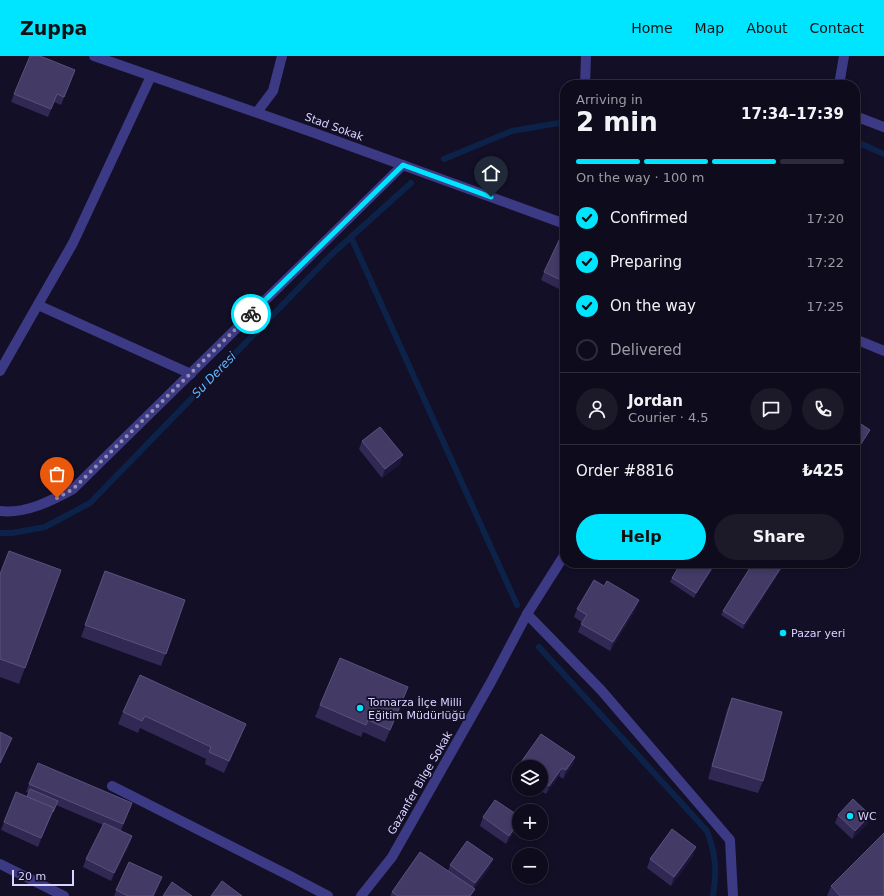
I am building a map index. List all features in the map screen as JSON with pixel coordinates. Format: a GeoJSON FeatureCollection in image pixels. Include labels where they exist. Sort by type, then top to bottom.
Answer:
{"type":"FeatureCollection","features":[{"type":"Feature","properties":{"kind":"street","name":"Stad Sokak"},"geometry":{"type":"LineString","coordinates":[[94,56],[258,112],[560,222]]}},
{"type":"Feature","properties":{"kind":"street"},"geometry":{"type":"LineString","coordinates":[[258,112],[273,91],[282,56]]}},
{"type":"Feature","properties":{"kind":"street"},"geometry":{"type":"LineString","coordinates":[[585,80],[586,56]]}},
{"type":"Feature","properties":{"kind":"street"},"geometry":{"type":"LineString","coordinates":[[840,80],[844,56]]}},
{"type":"Feature","properties":{"kind":"street"},"geometry":{"type":"LineString","coordinates":[[0,371],[73,243],[151,76]]}},
{"type":"Feature","properties":{"kind":"street"},"geometry":{"type":"LineString","coordinates":[[860,118],[884,127]]}},
{"type":"Feature","properties":{"kind":"street"},"geometry":{"type":"LineString","coordinates":[[0,511],[7,512],[40,505],[73,489],[403,165]]}},
{"type":"Feature","properties":{"kind":"street"},"geometry":{"type":"LineString","coordinates":[[38,305],[190,374]]}},
{"type":"Feature","properties":{"kind":"street"},"geometry":{"type":"LineString","coordinates":[[860,341],[884,351]]}},
{"type":"Feature","properties":{"kind":"street","name":"Gazanfer Bilge Sokak"},"geometry":{"type":"LineString","coordinates":[[361,896],[392,857],[492,682],[527,614],[560,562]]}},
{"type":"Feature","properties":{"kind":"street"},"geometry":{"type":"LineString","coordinates":[[527,614],[601,690],[730,840],[733,896]]}},
{"type":"Feature","properties":{"kind":"street"},"geometry":{"type":"LineString","coordinates":[[112,786],[328,896]]}},
{"type":"Feature","properties":{"kind":"street"},"geometry":{"type":"LineString","coordinates":[[0,864],[64,896]]}},
{"type":"Feature","properties":{"kind":"building"},"geometry":{"type":"Polygon","coordinates":[[[30,56],[40,56],[75,70],[64,97],[57,94],[51,109],[14,94],[30,56]]]}},
{"type":"Feature","properties":{"kind":"building"},"geometry":{"type":"Polygon","coordinates":[[[560,238],[560,280],[544,272],[560,238]]]}},
{"type":"Feature","properties":{"kind":"building"},"geometry":{"type":"Polygon","coordinates":[[[860,423],[870,430],[860,445],[860,423]]]}},
{"type":"Feature","properties":{"kind":"building"},"geometry":{"type":"Polygon","coordinates":[[[380,427],[403,455],[385,469],[362,441],[380,427]]]}},
{"type":"Feature","properties":{"kind":"building"},"geometry":{"type":"Polygon","coordinates":[[[9,551],[61,570],[25,668],[0,659],[0,574],[9,551]]]}},
{"type":"Feature","properties":{"kind":"building"},"geometry":{"type":"Polygon","coordinates":[[[678,568],[712,568],[696,593],[672,578],[678,568]]]}},
{"type":"Feature","properties":{"kind":"building"},"geometry":{"type":"Polygon","coordinates":[[[750,568],[781,568],[744,624],[723,611],[750,568]]]}},
{"type":"Feature","properties":{"kind":"building"},"geometry":{"type":"Polygon","coordinates":[[[105,571],[185,600],[166,654],[85,625],[105,571]]]}},
{"type":"Feature","properties":{"kind":"building"},"geometry":{"type":"Polygon","coordinates":[[[594,580],[604,586],[607,581],[639,600],[613,642],[581,624],[587,615],[577,609],[594,580]]]}},
{"type":"Feature","properties":{"kind":"building","name":"Tomarza İlçe Milli Eğitim Müdürlüğü"},"geometry":{"type":"Polygon","coordinates":[[[340,658],[408,687],[390,730],[368,720],[366,725],[320,705],[340,658]]]}},
{"type":"Feature","properties":{"kind":"building"},"geometry":{"type":"Polygon","coordinates":[[[140,675],[246,724],[229,761],[209,752],[211,747],[145,716],[142,721],[123,712],[140,675]]]}},
{"type":"Feature","properties":{"kind":"building"},"geometry":{"type":"Polygon","coordinates":[[[732,698],[782,712],[763,781],[712,766],[732,698]]]}},
{"type":"Feature","properties":{"kind":"building"},"geometry":{"type":"Polygon","coordinates":[[[0,732],[12,738],[0,763],[0,732]]]}},
{"type":"Feature","properties":{"kind":"building"},"geometry":{"type":"Polygon","coordinates":[[[541,734],[575,757],[566,770],[562,768],[549,786],[548,760],[523,760],[541,734]]]}},
{"type":"Feature","properties":{"kind":"building"},"geometry":{"type":"Polygon","coordinates":[[[38,763],[132,803],[123,824],[29,784],[38,763]]]}},
{"type":"Feature","properties":{"kind":"building"},"geometry":{"type":"Polygon","coordinates":[[[30,789],[58,801],[53,812],[54,808],[27,797],[30,789]]]}},
{"type":"Feature","properties":{"kind":"building"},"geometry":{"type":"Polygon","coordinates":[[[16,792],[54,808],[41,838],[4,822],[16,792]]]}},
{"type":"Feature","properties":{"kind":"building"},"geometry":{"type":"Polygon","coordinates":[[[853,799],[870,815],[855,831],[838,815],[853,799]]]}},
{"type":"Feature","properties":{"kind":"building"},"geometry":{"type":"Polygon","coordinates":[[[495,800],[512,811],[512,832],[509,836],[483,817],[495,800]]]}},
{"type":"Feature","properties":{"kind":"building"},"geometry":{"type":"Polygon","coordinates":[[[104,823],[132,836],[114,873],[86,859],[104,823]]]}},
{"type":"Feature","properties":{"kind":"building"},"geometry":{"type":"Polygon","coordinates":[[[672,829],[696,847],[674,877],[650,859],[672,829]]]}},
{"type":"Feature","properties":{"kind":"building"},"geometry":{"type":"Polygon","coordinates":[[[884,833],[884,896],[840,896],[831,886],[884,833]]]}},
{"type":"Feature","properties":{"kind":"building"},"geometry":{"type":"Polygon","coordinates":[[[467,841],[493,859],[475,883],[450,865],[467,841]]]}},
{"type":"Feature","properties":{"kind":"building"},"geometry":{"type":"Polygon","coordinates":[[[420,852],[475,889],[470,896],[398,896],[392,892],[420,852]]]}},
{"type":"Feature","properties":{"kind":"building"},"geometry":{"type":"Polygon","coordinates":[[[129,862],[162,877],[153,896],[128,896],[116,890],[129,862]]]}},
{"type":"Feature","properties":{"kind":"building"},"geometry":{"type":"Polygon","coordinates":[[[222,881],[242,896],[211,896],[222,881]]]}},
{"type":"Feature","properties":{"kind":"building"},"geometry":{"type":"Polygon","coordinates":[[[172,882],[192,896],[163,896],[172,882]]]}},
{"type":"Feature","properties":{"kind":"waterway","name":"Su Deresi"},"geometry":{"type":"LineString","coordinates":[[444,159],[512,131],[560,123]]}},
{"type":"Feature","properties":{"kind":"waterway","name":"Su Deresi"},"geometry":{"type":"LineString","coordinates":[[860,143],[884,154]]}},
{"type":"Feature","properties":{"kind":"waterway","name":"Su Deresi"},"geometry":{"type":"LineString","coordinates":[[0,533],[12,533],[45,527],[90,503],[331,255],[411,183]]}},
{"type":"Feature","properties":{"kind":"waterway"},"geometry":{"type":"LineString","coordinates":[[351,237],[517,605]]}},
{"type":"Feature","properties":{"kind":"waterway"},"geometry":{"type":"LineString","coordinates":[[539,647],[707,831],[715,863],[713,896]]}},
{"type":"Feature","properties":{"kind":"way so far"},"geometry":{"type":"LineString","coordinates":[[57,498],[73,489],[251,314]]}},
{"type":"Feature","properties":{"kind":"place","name":"Pazar yeri"},"geometry":{"type":"Point","coordinates":[783,633]}},
{"type":"Feature","properties":{"kind":"place","name":"Tomarza İlçe Milli Eğitim Müdürlüğü"},"geometry":{"type":"Point","coordinates":[360,708]}},
{"type":"Feature","properties":{"kind":"place","name":"WC"},"geometry":{"type":"Point","coordinates":[850,816]}},
{"type":"Feature","properties":{"kind":"route"},"geometry":{"type":"LineString","coordinates":[[251,314],[403,165],[491,197]]}}]}
